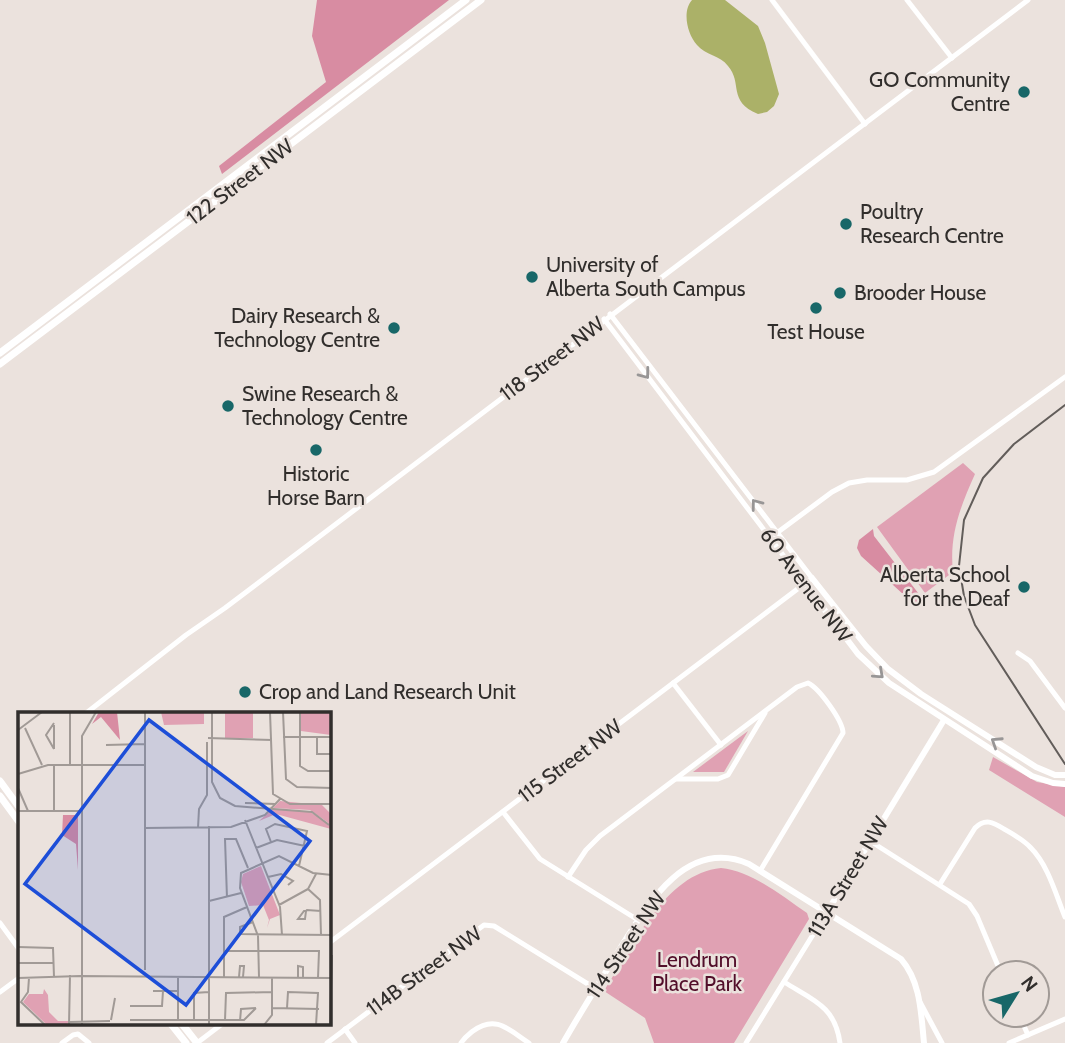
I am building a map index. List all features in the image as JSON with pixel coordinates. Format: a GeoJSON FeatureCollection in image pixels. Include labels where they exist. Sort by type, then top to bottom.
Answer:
{"type":"FeatureCollection","features":[{"type":"Feature","properties":{"kind":"main road","name":"122 Street NW"},"geometry":{"type":"LineString","coordinates":[[0,353],[466,0]]}},
{"type":"Feature","properties":{"kind":"main road","name":"122 Street NW"},"geometry":{"type":"LineString","coordinates":[[0,364],[477,1]]}},
{"type":"Feature","properties":{"kind":"main road"},"geometry":{"type":"LineString","coordinates":[[0,781],[18,806]]}},
{"type":"Feature","properties":{"kind":"main road"},"geometry":{"type":"LineString","coordinates":[[0,796],[18,821]]}},
{"type":"Feature","properties":{"kind":"main road"},"geometry":{"type":"LineString","coordinates":[[173,1026],[186,1043]]}},
{"type":"Feature","properties":{"kind":"main road"},"geometry":{"type":"LineString","coordinates":[[184,1026],[197,1043]]}},
{"type":"Feature","properties":{"kind":"street"},"geometry":{"type":"LineString","coordinates":[[772,0],[865,124]]}},
{"type":"Feature","properties":{"kind":"street"},"geometry":{"type":"LineString","coordinates":[[907,0],[952,58]]}},
{"type":"Feature","properties":{"kind":"street","name":"118 Street NW"},"geometry":{"type":"LineString","coordinates":[[88,712],[1028,0]]}},
{"type":"Feature","properties":{"kind":"street","name":"60 Avenue NW"},"geometry":{"type":"LineString","coordinates":[[610,314],[877,659],[903,681],[949,712],[1036,766],[1055,775],[1065,775]]}},
{"type":"Feature","properties":{"kind":"street","name":"60 Avenue NW"},"geometry":{"type":"LineString","coordinates":[[604,319],[868,664],[898,690],[1032,776],[1065,784]]}},
{"type":"Feature","properties":{"kind":"street"},"geometry":{"type":"LineString","coordinates":[[770,538],[832,492],[849,483],[867,480],[902,481],[934,472],[1065,377]]}},
{"type":"Feature","properties":{"kind":"street","name":"115 Street NW"},"geometry":{"type":"LineString","coordinates":[[331,941],[812,578]]}},
{"type":"Feature","properties":{"kind":"street"},"geometry":{"type":"LineString","coordinates":[[1018,653],[1030,661],[1065,708]]}},
{"type":"Feature","properties":{"kind":"street"},"geometry":{"type":"LineString","coordinates":[[673,682],[720,745]]}},
{"type":"Feature","properties":{"kind":"street"},"geometry":{"type":"LineString","coordinates":[[568,877],[586,850],[600,836],[797,687],[808,683],[817,690],[844,729],[836,748],[760,871],[901,959],[912,975],[919,999],[924,1043]]}},
{"type":"Feature","properties":{"kind":"street"},"geometry":{"type":"LineString","coordinates":[[676,779],[718,779],[728,775],[767,710]]}},
{"type":"Feature","properties":{"kind":"street","name":"113A Street NW"},"geometry":{"type":"LineString","coordinates":[[746,1043],[949,712]]}},
{"type":"Feature","properties":{"kind":"street"},"geometry":{"type":"LineString","coordinates":[[503,812],[536,856],[638,920]]}},
{"type":"Feature","properties":{"kind":"street"},"geometry":{"type":"LineString","coordinates":[[940,884],[975,828],[984,821],[996,824],[1034,850],[1065,917]]}},
{"type":"Feature","properties":{"kind":"street"},"geometry":{"type":"LineString","coordinates":[[870,841],[965,900],[973,910],[995,959]]}},
{"type":"Feature","properties":{"kind":"street","name":"114 Street NW"},"geometry":{"type":"LineString","coordinates":[[562,1043],[638,920],[668,882],[692,864],[702,861],[730,858],[760,871]]}},
{"type":"Feature","properties":{"kind":"street"},"geometry":{"type":"LineString","coordinates":[[0,923],[18,948]]}},
{"type":"Feature","properties":{"kind":"street","name":"114B Street NW"},"geometry":{"type":"LineString","coordinates":[[327,1043],[481,926],[494,926],[596,989]]}},
{"type":"Feature","properties":{"kind":"street"},"geometry":{"type":"LineString","coordinates":[[0,992],[18,979]]}},
{"type":"Feature","properties":{"kind":"street"},"geometry":{"type":"LineString","coordinates":[[784,982],[824,1008],[835,1020],[840,1043]]}},
{"type":"Feature","properties":{"kind":"street"},"geometry":{"type":"LineString","coordinates":[[919,999],[942,1043]]}},
{"type":"Feature","properties":{"kind":"street"},"geometry":{"type":"LineString","coordinates":[[1010,1043],[1065,1019]]}},
{"type":"Feature","properties":{"kind":"street"},"geometry":{"type":"LineString","coordinates":[[461,1043],[482,1025],[490,1022],[497,1023],[530,1043]]}},
{"type":"Feature","properties":{"kind":"street"},"geometry":{"type":"LineString","coordinates":[[197,1043],[219,1026]]}},
{"type":"Feature","properties":{"kind":"street"},"geometry":{"type":"LineString","coordinates":[[1025,1029],[1028,1035]]}},
{"type":"Feature","properties":{"kind":"street"},"geometry":{"type":"LineString","coordinates":[[345,1030],[355,1043]]}},
{"type":"Feature","properties":{"kind":"street"},"geometry":{"type":"LineString","coordinates":[[62,1043],[78,1034],[89,1043]]}},
{"type":"Feature","properties":{"kind":"green space"},"geometry":{"type":"Polygon","coordinates":[[[963,463],[975,474],[954,534],[953,572],[925,593],[877,527],[963,463]]]}},
{"type":"Feature","properties":{"kind":"green space"},"geometry":{"type":"Polygon","coordinates":[[[748,731],[724,772],[693,772],[748,731]]]}},
{"type":"Feature","properties":{"kind":"green space"},"geometry":{"type":"Polygon","coordinates":[[[993,757],[1037,782],[1065,787],[1065,817],[989,770],[993,757]]]}},
{"type":"Feature","properties":{"kind":"green space","name":"Lendrum Place Park"},"geometry":{"type":"Polygon","coordinates":[[[721,868],[744,874],[766,885],[807,913],[809,919],[734,1043],[654,1043],[645,1018],[604,991],[638,935],[666,898],[683,883],[701,873],[721,868]]]}},
{"type":"Feature","properties":{"kind":"shaded area"},"geometry":{"type":"Polygon","coordinates":[[[317,0],[449,0],[222,174],[219,166],[326,82],[312,36],[317,0]]]}},
{"type":"Feature","properties":{"kind":"shaded area"},"geometry":{"type":"Polygon","coordinates":[[[692,0],[725,0],[758,26],[779,94],[774,106],[767,112],[758,114],[748,109],[739,98],[735,79],[728,66],[721,59],[700,48],[694,40],[688,29],[687,16],[692,0]]]}},
{"type":"Feature","properties":{"kind":"shaded area"},"geometry":{"type":"Polygon","coordinates":[[[873,529],[874,536],[922,598],[914,604],[861,556],[857,548],[859,540],[873,529]]]}},
{"type":"Feature","properties":{"kind":"tram line"},"geometry":{"type":"LineString","coordinates":[[1065,405],[1014,444],[983,478],[964,520],[959,566],[964,596],[975,625],[1065,764]]}},
{"type":"Feature","properties":{"kind":"place","name":"GO Community Centre"},"geometry":{"type":"Point","coordinates":[1024,92]}},
{"type":"Feature","properties":{"kind":"place","name":"Poultry Research Centre"},"geometry":{"type":"Point","coordinates":[846,224]}},
{"type":"Feature","properties":{"kind":"place","name":"University of Alberta South Campus"},"geometry":{"type":"Point","coordinates":[532,277]}},
{"type":"Feature","properties":{"kind":"place","name":"Brooder House"},"geometry":{"type":"Point","coordinates":[840,293]}},
{"type":"Feature","properties":{"kind":"place","name":"Test House"},"geometry":{"type":"Point","coordinates":[816,308]}},
{"type":"Feature","properties":{"kind":"place","name":"Dairy Research & Technology Centre"},"geometry":{"type":"Point","coordinates":[394,328]}},
{"type":"Feature","properties":{"kind":"place","name":"Swine Research & Technology Centre"},"geometry":{"type":"Point","coordinates":[228,406]}},
{"type":"Feature","properties":{"kind":"place","name":"Historic Horse Barn"},"geometry":{"type":"Point","coordinates":[316,450]}},
{"type":"Feature","properties":{"kind":"place","name":"Alberta School for the Deaf"},"geometry":{"type":"Point","coordinates":[1024,587]}},
{"type":"Feature","properties":{"kind":"place","name":"Crop and Land Research Unit"},"geometry":{"type":"Point","coordinates":[245,692]}}]}
